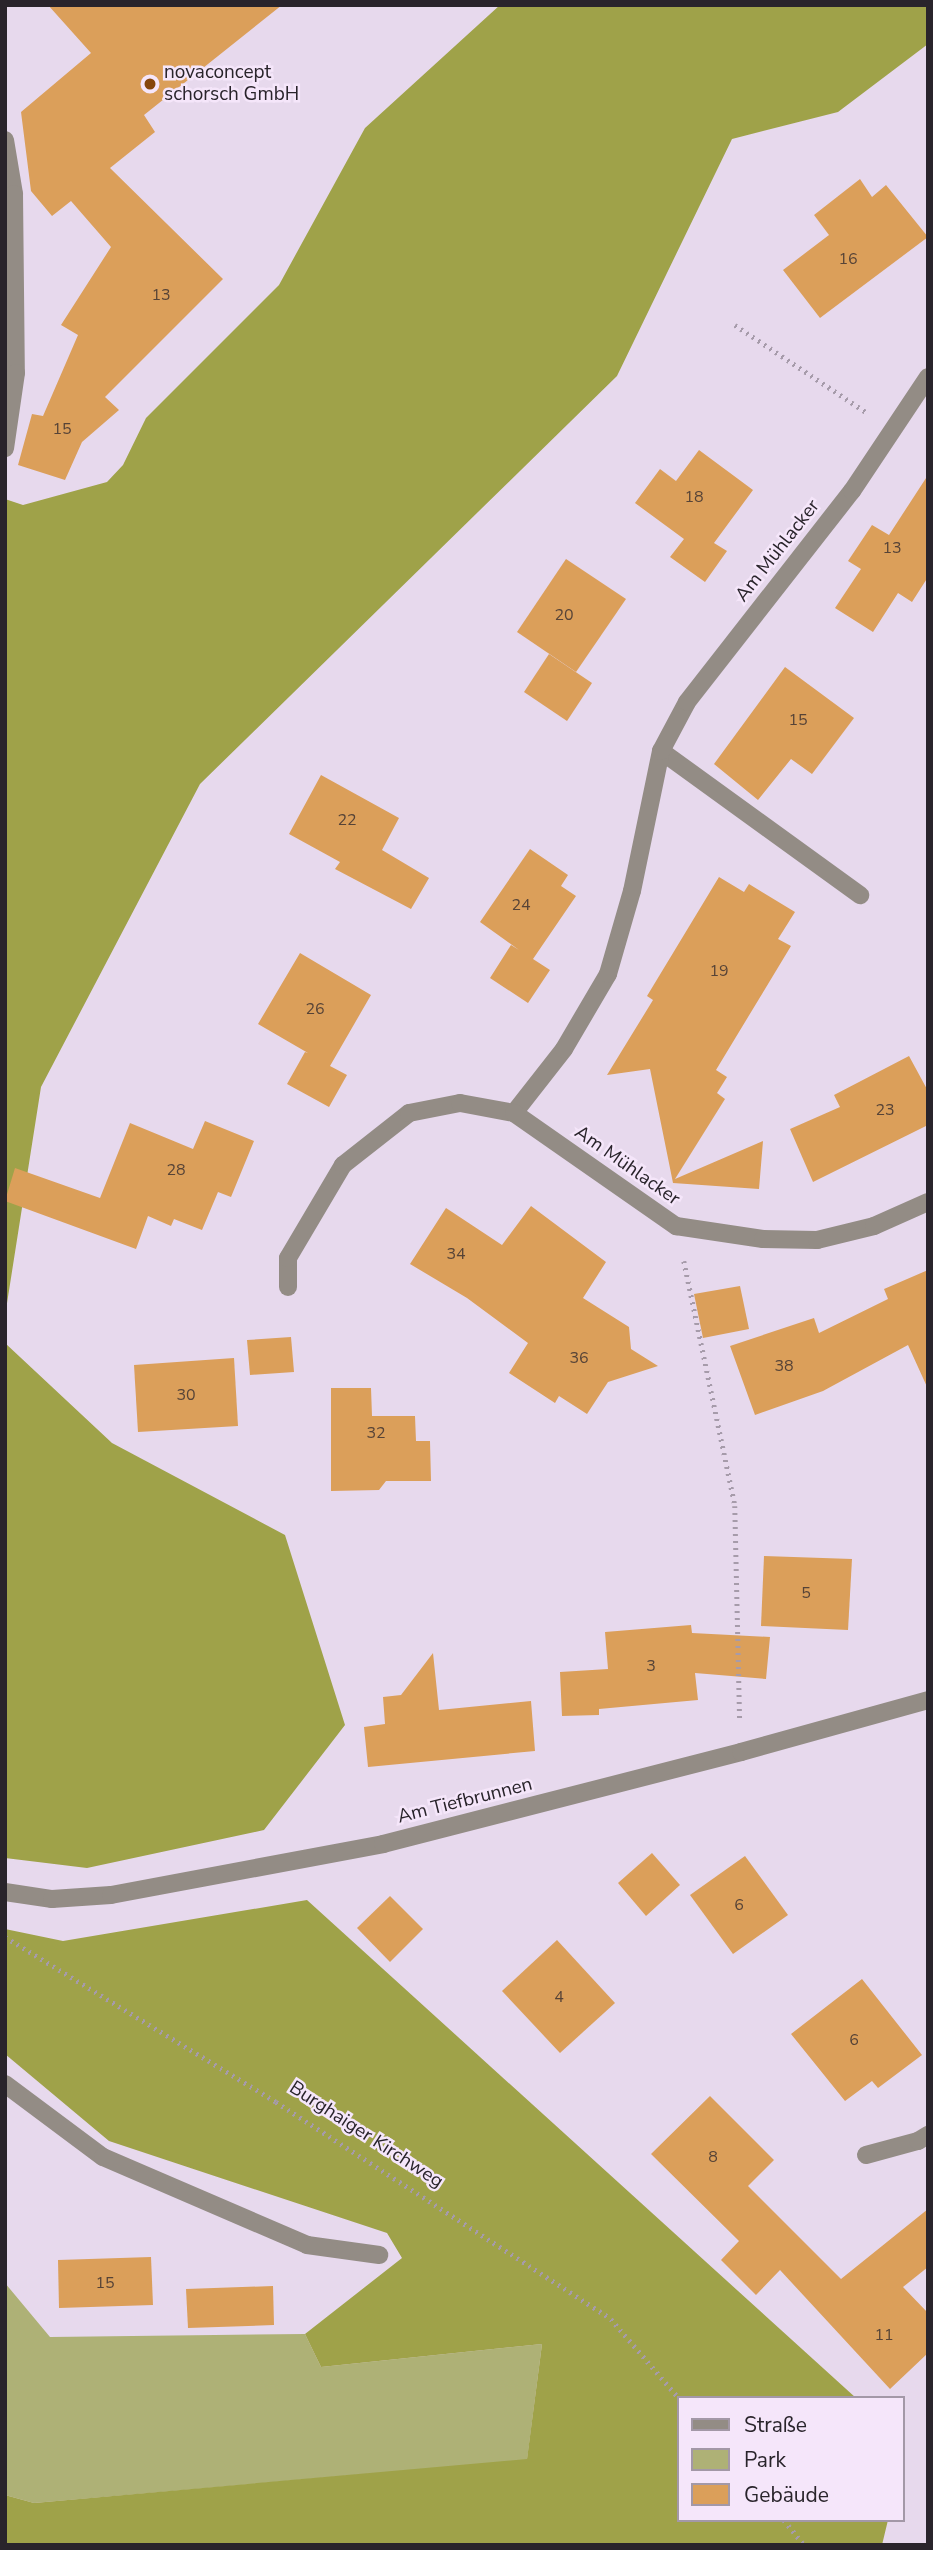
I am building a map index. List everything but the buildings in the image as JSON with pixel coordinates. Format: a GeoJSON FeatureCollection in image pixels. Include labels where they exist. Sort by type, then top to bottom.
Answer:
{"type":"FeatureCollection","features":[{"type":"Feature","properties":{"kind":"street"},"geometry":{"type":"LineString","coordinates":[[5,140],[14,194],[16,373],[5,448]]}},
{"type":"Feature","properties":{"kind":"street","name":"Am Mühlacker"},"geometry":{"type":"LineString","coordinates":[[514,1113],[564,1049],[608,974],[632,891],[661,751],[687,702],[852,491],[928,377]]}},
{"type":"Feature","properties":{"kind":"street"},"geometry":{"type":"LineString","coordinates":[[661,751],[860,895]]}},
{"type":"Feature","properties":{"kind":"street","name":"Am Mühlacker"},"geometry":{"type":"LineString","coordinates":[[288,1287],[288,1258],[344,1166],[409,1113],[460,1103],[514,1113],[676,1226],[763,1239],[817,1240],[874,1226],[928,1202]]}},
{"type":"Feature","properties":{"kind":"street","name":"Am Tiefbrunnen"},"geometry":{"type":"LineString","coordinates":[[5,1892],[52,1899],[111,1895],[383,1844],[741,1752],[928,1700]]}},
{"type":"Feature","properties":{"kind":"street"},"geometry":{"type":"LineString","coordinates":[[5,2084],[103,2157],[307,2245],[379,2255]]}},
{"type":"Feature","properties":{"kind":"street"},"geometry":{"type":"LineString","coordinates":[[866,2155],[918,2141],[928,2135]]}},
{"type":"Feature","properties":{"kind":"path"},"geometry":{"type":"LineString","coordinates":[[735,325],[893,429]]}},
{"type":"Feature","properties":{"kind":"path"},"geometry":{"type":"LineString","coordinates":[[676,1226],[735,1506],[741,1752]]}},
{"type":"Feature","properties":{"kind":"path","name":"Burghaiger Kirchweg"},"geometry":{"type":"LineString","coordinates":[[5,1937],[276,2102],[611,2319],[678,2397]]}},
{"type":"Feature","properties":{"kind":"path"},"geometry":{"type":"LineString","coordinates":[[785,2522],[804,2545]]}},
{"type":"Feature","properties":{"kind":"green space"},"geometry":{"type":"Polygon","coordinates":[[[5,2283],[50,2337],[305,2334],[321,2367],[542,2344],[527,2460],[34,2503],[5,2495],[5,2283]]]}},
{"type":"Feature","properties":{"kind":"shaded area"},"geometry":{"type":"Polygon","coordinates":[[[500,5],[928,5],[928,44],[838,112],[732,139],[617,376],[200,784],[41,1087],[5,1316],[5,499],[23,505],[107,482],[123,465],[146,418],[279,285],[365,128],[500,5]]]}},
{"type":"Feature","properties":{"kind":"shaded area"},"geometry":{"type":"Polygon","coordinates":[[[5,1343],[112,1443],[285,1535],[345,1725],[264,1830],[87,1868],[5,1858],[5,1343]]]}},
{"type":"Feature","properties":{"kind":"shaded area"},"geometry":{"type":"Polygon","coordinates":[[[307,1900],[854,2396],[678,2396],[678,2522],[888,2522],[882,2545],[5,2545],[5,2495],[34,2503],[527,2459],[542,2344],[321,2367],[305,2334],[402,2258],[387,2233],[109,2141],[5,2054],[5,1929],[63,1941],[307,1900]]]}},
{"type":"Feature","properties":{"kind":"place","name":"novaconcept schorsch GmbH"},"geometry":{"type":"Point","coordinates":[150,84]}}]}
